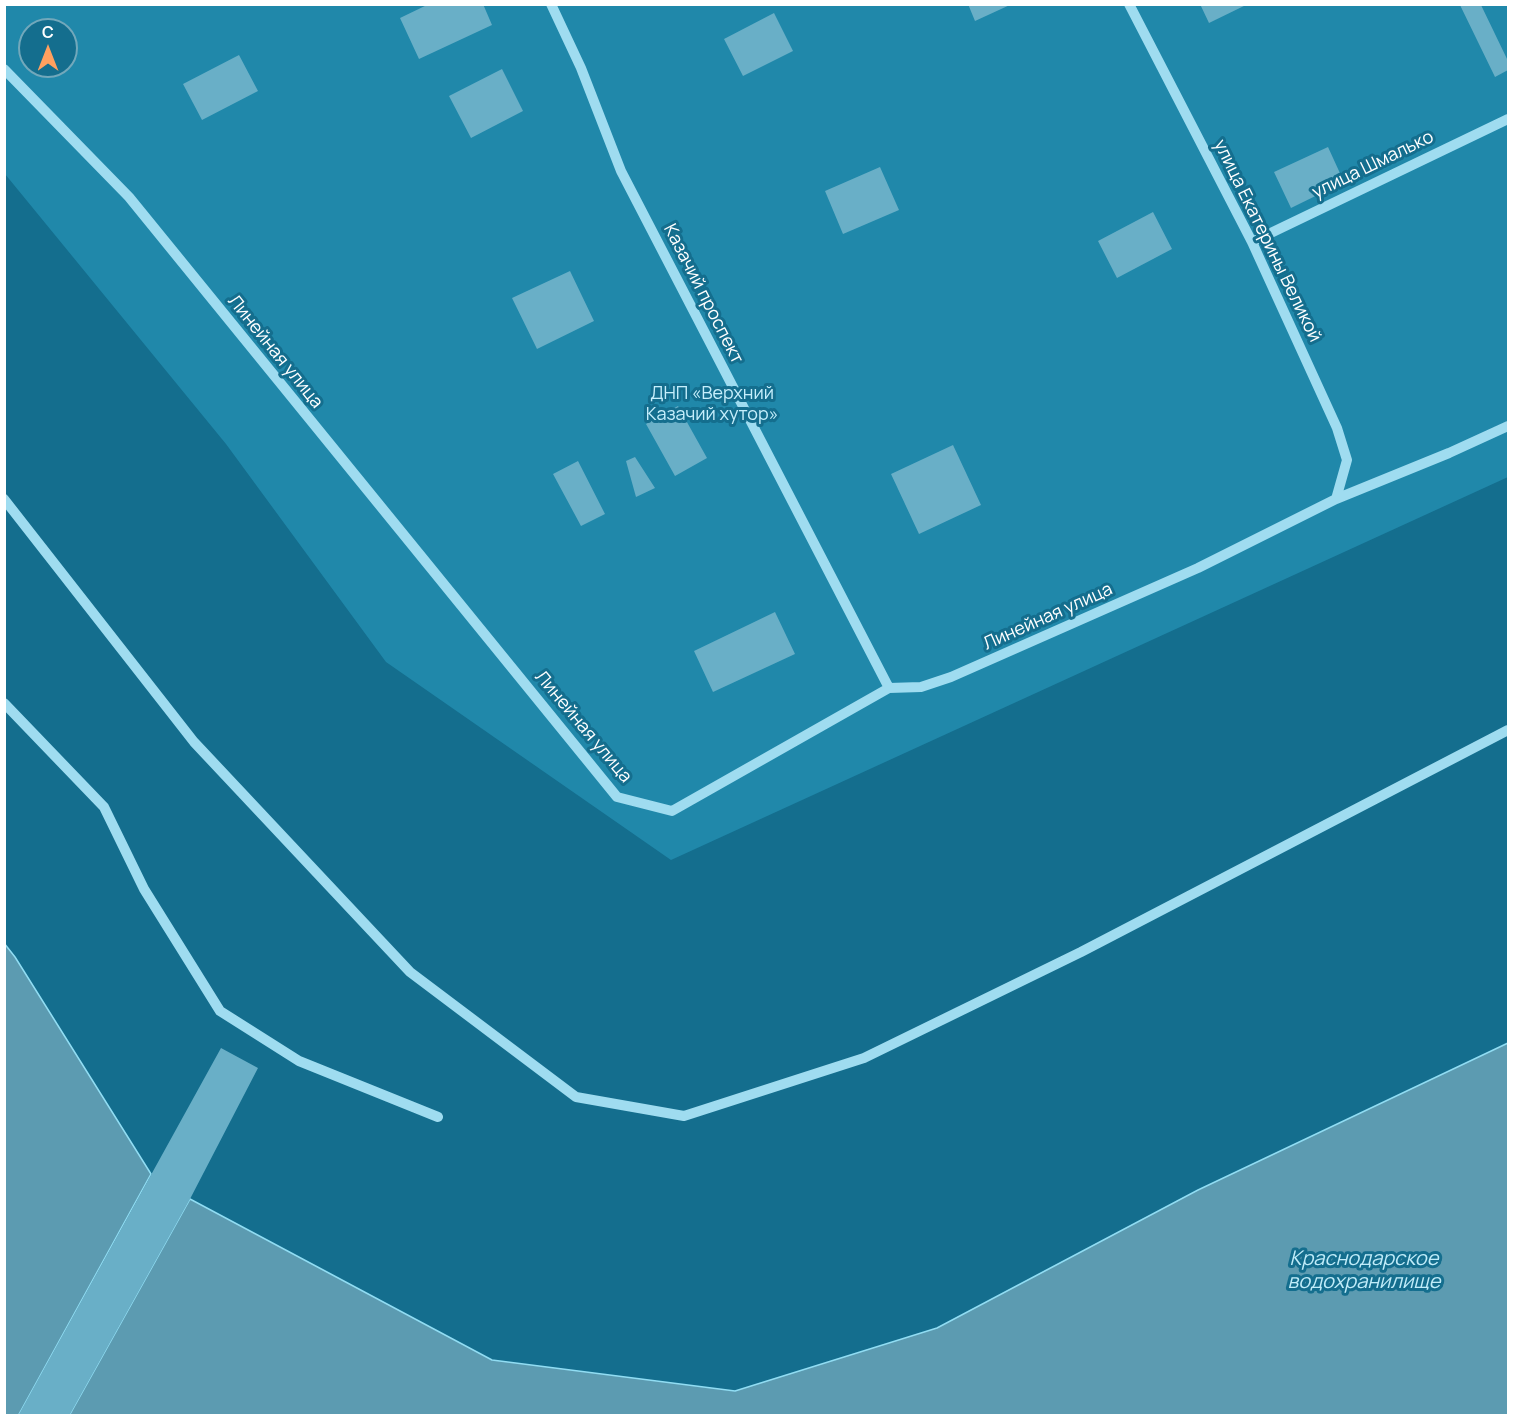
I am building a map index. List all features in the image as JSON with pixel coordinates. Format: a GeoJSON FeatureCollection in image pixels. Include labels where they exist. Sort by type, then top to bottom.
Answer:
{"type":"FeatureCollection","features":[{"type":"Feature","properties":{"kind":"street","name":"Казачий проспект"},"geometry":{"type":"LineString","coordinates":[[550,4],[581,68],[621,171],[889,688]]}},
{"type":"Feature","properties":{"kind":"street","name":"улица Екатерины Великой"},"geometry":{"type":"LineString","coordinates":[[1129,4],[1252,242],[1337,428],[1347,460],[1336,499]]}},
{"type":"Feature","properties":{"kind":"street","name":"Линейная улица"},"geometry":{"type":"LineString","coordinates":[[4,69],[129,197],[617,797],[672,811],[889,688],[921,687],[951,677],[1198,568],[1336,499],[1509,426]]}},
{"type":"Feature","properties":{"kind":"street","name":"улица Шмалько"},"geometry":{"type":"LineString","coordinates":[[1252,242],[1509,119]]}},
{"type":"Feature","properties":{"kind":"street"},"geometry":{"type":"LineString","coordinates":[[4,499],[195,742],[410,972],[576,1097],[684,1116],[864,1058],[1081,952],[1509,730]]}},
{"type":"Feature","properties":{"kind":"street"},"geometry":{"type":"LineString","coordinates":[[4,703],[104,807],[144,889],[220,1011],[299,1061],[438,1117]]}},
{"type":"Feature","properties":{"kind":"green space","name":"ДНП «Верхний Казачий хутор»"},"geometry":{"type":"Polygon","coordinates":[[[4,5],[1508,5],[1508,477],[671,860],[386,662],[226,444],[5,174],[4,5]]]}},
{"type":"Feature","properties":{"kind":"water"},"geometry":{"type":"Polygon","coordinates":[[[4,943],[151,1174],[18,1416],[4,1415],[4,943]]]}},
{"type":"Feature","properties":{"kind":"water","name":"Краснодарское водохранилище"},"geometry":{"type":"Polygon","coordinates":[[[1508,1043],[1508,1415],[69,1416],[190,1199],[492,1360],[735,1391],[937,1328],[1198,1190],[1508,1043]]]}},
{"type":"Feature","properties":{"kind":"building"},"geometry":{"type":"Polygon","coordinates":[[[429,4],[483,4],[492,25],[419,59],[400,18],[429,4]]]}},
{"type":"Feature","properties":{"kind":"building"},"geometry":{"type":"Polygon","coordinates":[[[968,4],[1012,4],[975,21],[968,4]]]}},
{"type":"Feature","properties":{"kind":"building"},"geometry":{"type":"Polygon","coordinates":[[[1200,4],[1248,4],[1209,23],[1200,4]]]}},
{"type":"Feature","properties":{"kind":"building"},"geometry":{"type":"Polygon","coordinates":[[[1460,5],[1481,5],[1508,61],[1508,70],[1495,77],[1460,5]]]}},
{"type":"Feature","properties":{"kind":"building"},"geometry":{"type":"Polygon","coordinates":[[[774,13],[793,51],[743,76],[724,39],[774,13]]]}},
{"type":"Feature","properties":{"kind":"building"},"geometry":{"type":"Polygon","coordinates":[[[239,55],[258,91],[202,120],[183,84],[239,55]]]}},
{"type":"Feature","properties":{"kind":"building"},"geometry":{"type":"Polygon","coordinates":[[[502,69],[523,111],[471,138],[449,96],[502,69]]]}},
{"type":"Feature","properties":{"kind":"building"},"geometry":{"type":"Polygon","coordinates":[[[1328,147],[1344,182],[1291,208],[1274,172],[1328,147]]]}},
{"type":"Feature","properties":{"kind":"building"},"geometry":{"type":"Polygon","coordinates":[[[880,167],[899,210],[843,234],[825,191],[880,167]]]}},
{"type":"Feature","properties":{"kind":"building"},"geometry":{"type":"Polygon","coordinates":[[[1153,212],[1172,249],[1117,278],[1098,241],[1153,212]]]}},
{"type":"Feature","properties":{"kind":"building"},"geometry":{"type":"Polygon","coordinates":[[[570,271],[594,321],[537,349],[512,298],[570,271]]]}},
{"type":"Feature","properties":{"kind":"building"},"geometry":{"type":"Polygon","coordinates":[[[678,406],[707,458],[675,476],[646,424],[678,406]]]}},
{"type":"Feature","properties":{"kind":"building"},"geometry":{"type":"Polygon","coordinates":[[[953,445],[981,505],[919,534],[891,474],[953,445]]]}},
{"type":"Feature","properties":{"kind":"building"},"geometry":{"type":"Polygon","coordinates":[[[635,457],[655,488],[636,497],[626,461],[635,457]]]}},
{"type":"Feature","properties":{"kind":"building"},"geometry":{"type":"Polygon","coordinates":[[[578,461],[605,514],[581,526],[553,474],[578,461]]]}},
{"type":"Feature","properties":{"kind":"building"},"geometry":{"type":"Polygon","coordinates":[[[775,612],[795,654],[713,692],[694,651],[775,612]]]}},
{"type":"Feature","properties":{"kind":"building"},"geometry":{"type":"Polygon","coordinates":[[[221,1048],[258,1068],[190,1199],[69,1416],[18,1416],[221,1048]]]}}]}
